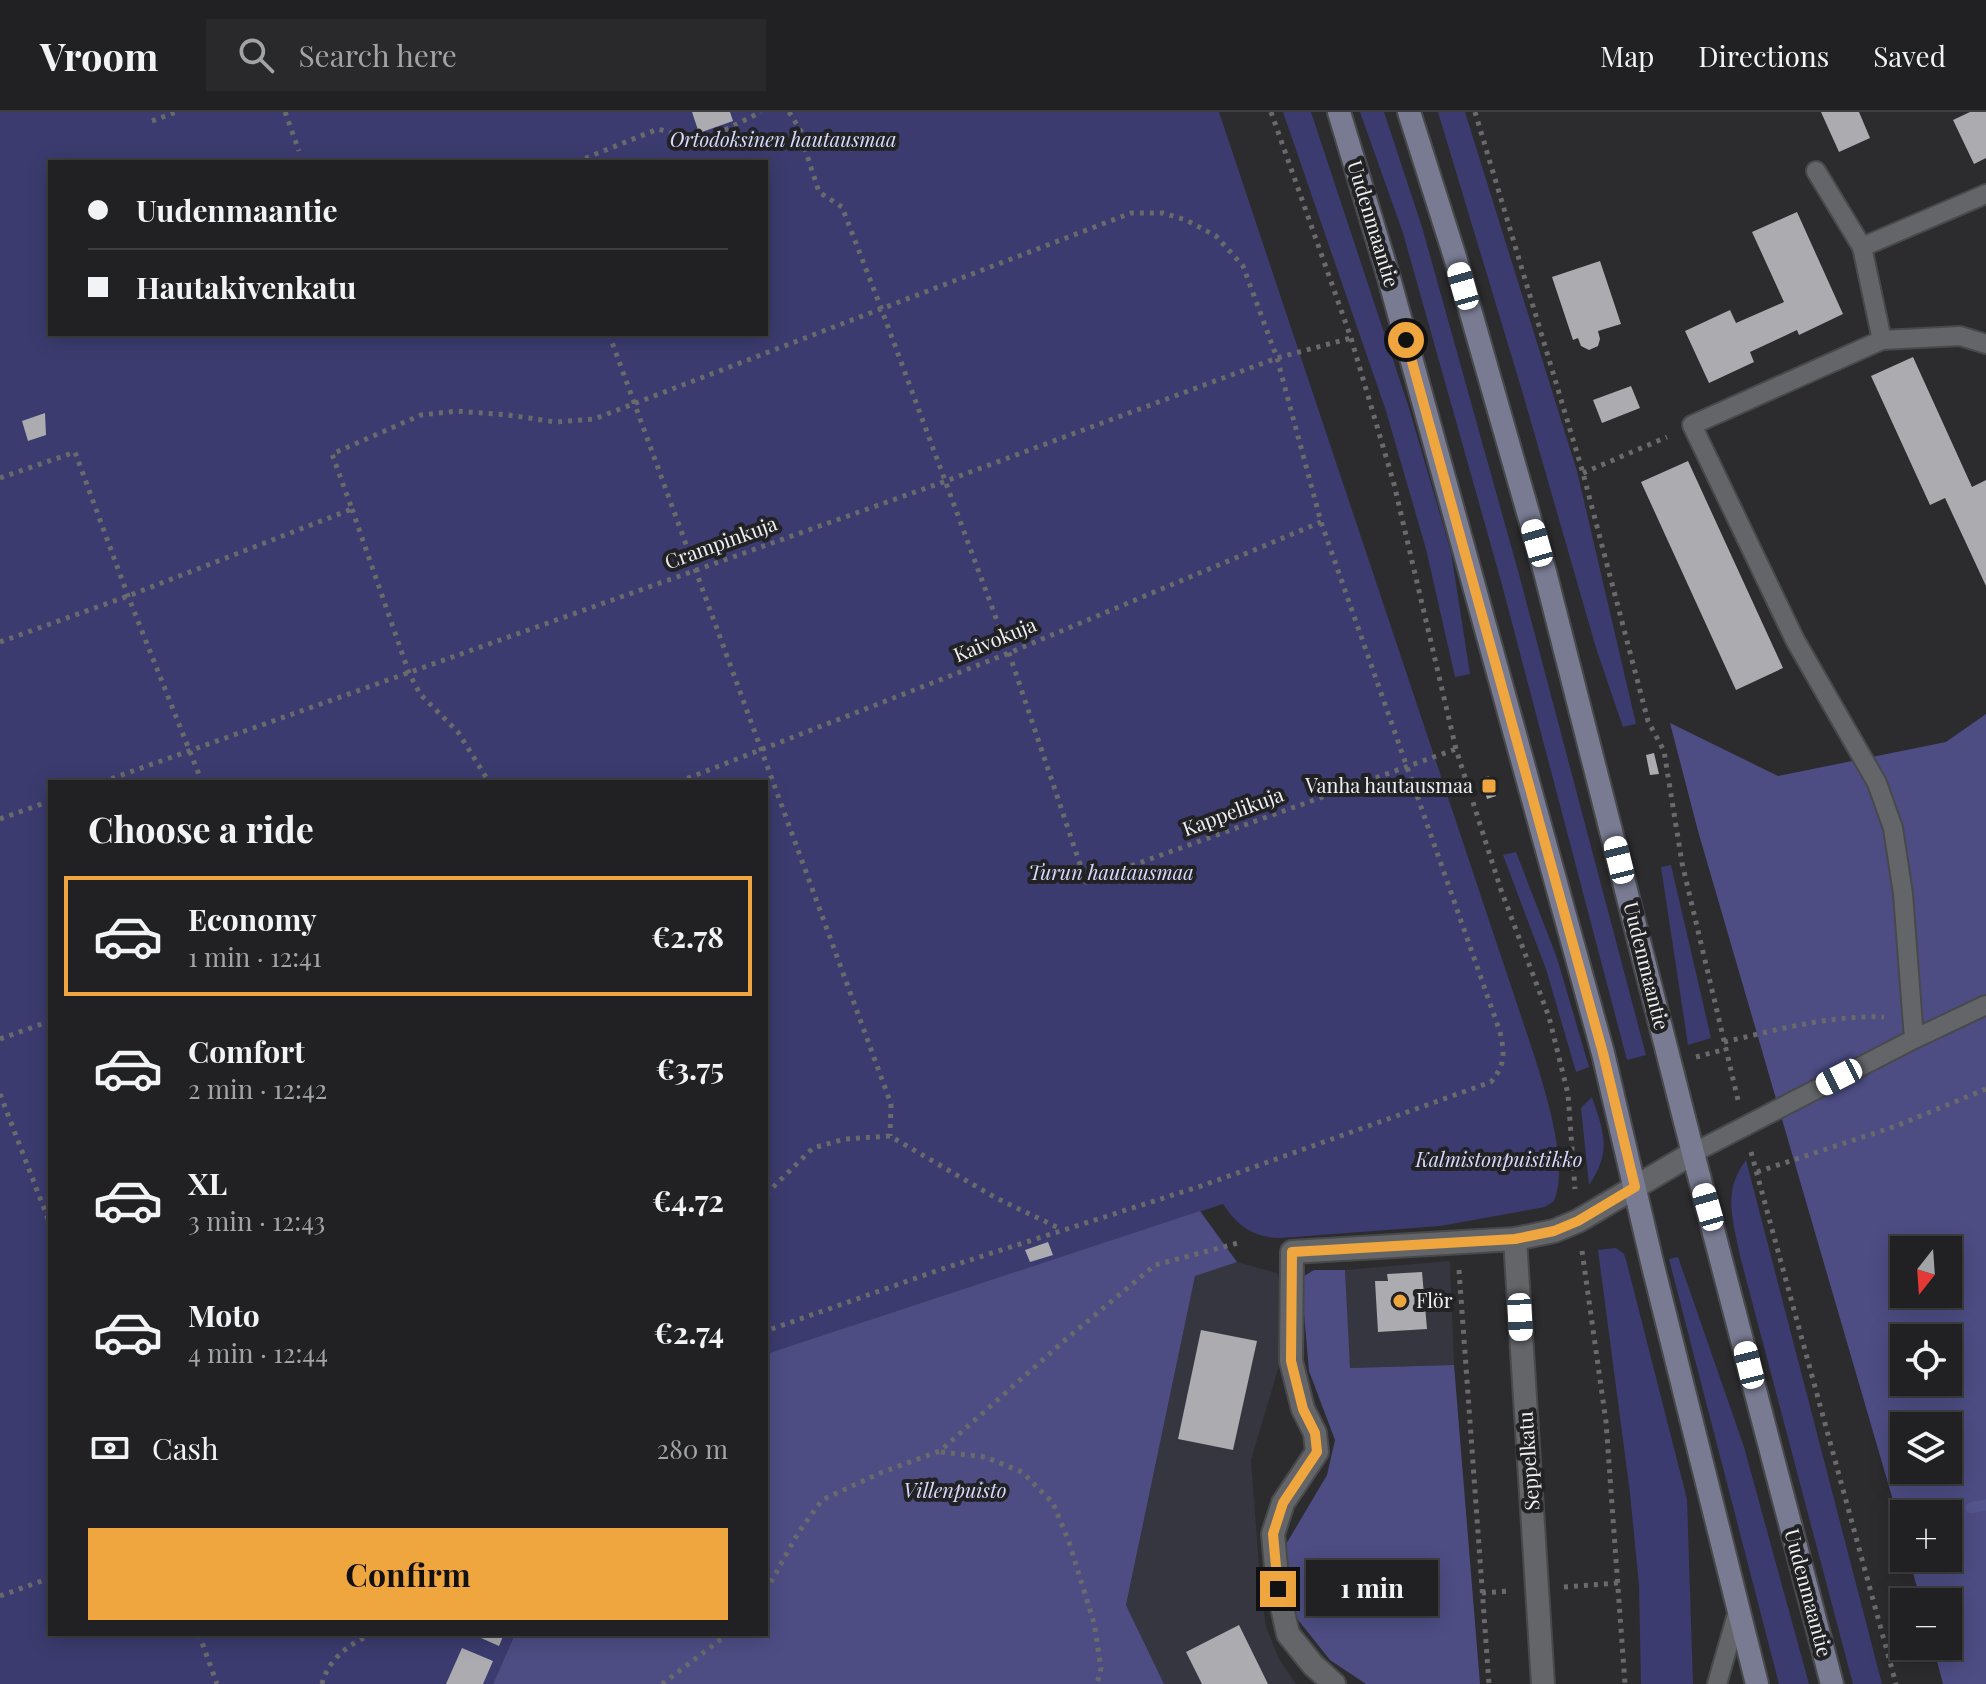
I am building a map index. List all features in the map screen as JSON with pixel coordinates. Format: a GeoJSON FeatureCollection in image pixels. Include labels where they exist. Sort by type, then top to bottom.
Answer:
{"type":"FeatureCollection","features":[{"type":"Feature","properties":{"kind":"main road","name":"Uudenmaantie"},"geometry":{"type":"LineString","coordinates":[[1339,112],[1389,278],[1603,1053],[1757,1684]]}},
{"type":"Feature","properties":{"kind":"main road","name":"Uudenmaantie"},"geometry":{"type":"LineString","coordinates":[[1409,112],[1455,257],[1545,572],[1832,1684]]}},
{"type":"Feature","properties":{"kind":"street"},"geometry":{"type":"LineString","coordinates":[[1334,1684],[1313,1665],[1288,1634],[1278,1589],[1273,1534],[1283,1503],[1317,1452],[1315,1433],[1303,1409],[1291,1361],[1292,1252],[1515,1239],[1554,1231],[1578,1221],[1693,1153]]}},
{"type":"Feature","properties":{"kind":"street","name":"Seppelkatu"},"geometry":{"type":"LineString","coordinates":[[1515,1239],[1543,1684]]}},
{"type":"Feature","properties":{"kind":"lane"},"geometry":{"type":"LineString","coordinates":[[1816,171],[1862,247],[1882,340]]}},
{"type":"Feature","properties":{"kind":"lane"},"geometry":{"type":"LineString","coordinates":[[1862,247],[1986,194]]}},
{"type":"Feature","properties":{"kind":"lane"},"geometry":{"type":"LineString","coordinates":[[1914,1039],[1903,894],[1893,828],[1877,783],[1795,640],[1692,425],[1882,340],[1960,336],[1986,344]]}},
{"type":"Feature","properties":{"kind":"lane"},"geometry":{"type":"LineString","coordinates":[[1693,1153],[1986,1005]]}},
{"type":"Feature","properties":{"kind":"lane"},"geometry":{"type":"LineString","coordinates":[[1717,1684],[1738,1611]]}},
{"type":"Feature","properties":{"kind":"path"},"geometry":{"type":"LineString","coordinates":[[152,121],[176,112]]}},
{"type":"Feature","properties":{"kind":"path"},"geometry":{"type":"LineString","coordinates":[[285,112],[299,151]]}},
{"type":"Feature","properties":{"kind":"path"},"geometry":{"type":"LineString","coordinates":[[581,160],[658,129],[701,142],[761,112]]}},
{"type":"Feature","properties":{"kind":"path"},"geometry":{"type":"LineString","coordinates":[[789,112],[804,136],[804,146],[819,192],[842,207],[1009,653]]}},
{"type":"Feature","properties":{"kind":"path"},"geometry":{"type":"LineString","coordinates":[[1271,112],[1351,338],[1394,484],[1456,749],[1501,890],[1549,1017],[1568,1094],[1578,1221],[1606,1422],[1625,1684]]}},
{"type":"Feature","properties":{"kind":"path"},"geometry":{"type":"LineString","coordinates":[[1475,112],[1583,473],[1648,721],[1664,751],[1682,863],[1744,1126],[1896,1684]]}},
{"type":"Feature","properties":{"kind":"path"},"geometry":{"type":"LineString","coordinates":[[488,780],[458,732],[420,694],[409,673],[332,454],[421,415],[457,411],[556,422],[594,419],[1131,213],[1163,213],[1186,220],[1216,236],[1243,266],[1277,358],[1321,522],[1500,1032],[1504,1052],[1502,1068],[1491,1082],[1201,1186],[939,1270],[768,1330]]}},
{"type":"Feature","properties":{"kind":"path"},"geometry":{"type":"LineString","coordinates":[[610,336],[891,1104],[890,1136]]}},
{"type":"Feature","properties":{"kind":"path","name":"Crampinkuja"},"geometry":{"type":"LineString","coordinates":[[108,780],[946,481],[1277,358],[1351,338]]}},
{"type":"Feature","properties":{"kind":"path"},"geometry":{"type":"LineString","coordinates":[[1583,473],[1692,425]]}},
{"type":"Feature","properties":{"kind":"path"},"geometry":{"type":"LineString","coordinates":[[0,478],[75,452],[201,780]]}},
{"type":"Feature","properties":{"kind":"path"},"geometry":{"type":"LineString","coordinates":[[0,642],[352,509]]}},
{"type":"Feature","properties":{"kind":"path","name":"Kaivokuja"},"geometry":{"type":"LineString","coordinates":[[683,780],[1009,653],[1321,522]]}},
{"type":"Feature","properties":{"kind":"path","name":"Kappelikuja"},"geometry":{"type":"LineString","coordinates":[[1009,653],[1086,882],[1456,749]]}},
{"type":"Feature","properties":{"kind":"path"},"geometry":{"type":"LineString","coordinates":[[0,819],[48,802]]}},
{"type":"Feature","properties":{"kind":"path"},"geometry":{"type":"LineString","coordinates":[[1724,1042],[1852,1016],[1913,1019]]}},
{"type":"Feature","properties":{"kind":"path"},"geometry":{"type":"LineString","coordinates":[[0,1039],[48,1022]]}},
{"type":"Feature","properties":{"kind":"path"},"geometry":{"type":"LineString","coordinates":[[1757,1172],[1896,1126],[1986,1089]]}},
{"type":"Feature","properties":{"kind":"path"},"geometry":{"type":"LineString","coordinates":[[0,1094],[48,1219]]}},
{"type":"Feature","properties":{"kind":"path"},"geometry":{"type":"LineString","coordinates":[[768,1192],[813,1148],[845,1139],[890,1136],[996,1198],[1062,1230]]}},
{"type":"Feature","properties":{"kind":"path"},"geometry":{"type":"LineString","coordinates":[[1457,1241],[1489,1684]]}},
{"type":"Feature","properties":{"kind":"path"},"geometry":{"type":"LineString","coordinates":[[768,1587],[798,1533],[822,1500],[880,1473],[940,1451],[1155,1265],[1238,1243]]}},
{"type":"Feature","properties":{"kind":"path"},"geometry":{"type":"LineString","coordinates":[[940,1451],[985,1457],[1022,1472],[1053,1503],[1069,1542],[1094,1623],[1101,1668],[1097,1684]]}},
{"type":"Feature","properties":{"kind":"path"},"geometry":{"type":"LineString","coordinates":[[0,1596],[48,1579]]}},
{"type":"Feature","properties":{"kind":"path"},"geometry":{"type":"LineString","coordinates":[[200,1636],[217,1684]]}},
{"type":"Feature","properties":{"kind":"path"},"geometry":{"type":"LineString","coordinates":[[322,1684],[325,1672],[341,1652],[369,1636]]}},
{"type":"Feature","properties":{"kind":"path"},"geometry":{"type":"LineString","coordinates":[[662,1684],[725,1636]]}},
{"type":"Feature","properties":{"kind":"shaded area"},"geometry":{"type":"Polygon","coordinates":[[[1450,1261],[1454,1365],[1349,1368],[1345,1270],[1450,1261]]]}},
{"type":"Feature","properties":{"kind":"shaded area"},"geometry":{"type":"Polygon","coordinates":[[[1237,1262],[1277,1273],[1282,1291],[1283,1352],[1251,1460],[1266,1627],[1279,1659],[1296,1684],[1164,1684],[1126,1605],[1195,1275],[1237,1262]]]}},
{"type":"Feature","properties":{"kind":"green space","name":"Turun hautausmaa"},"geometry":{"type":"Polygon","coordinates":[[[0,112],[1219,112],[1535,1058],[1550,1110],[1559,1169],[1554,1201],[1545,1207],[1440,1226],[1280,1238],[1247,1229],[1223,1204],[768,1353],[768,780],[48,780],[48,1636],[514,1636],[493,1684],[0,1684],[0,112]]]}},
{"type":"Feature","properties":{"kind":"green space"},"geometry":{"type":"Polygon","coordinates":[[[1283,112],[1311,112],[1409,408],[1451,552],[1470,674],[1455,677],[1426,549],[1386,411],[1283,112]]]}},
{"type":"Feature","properties":{"kind":"green space"},"geometry":{"type":"Polygon","coordinates":[[[1360,112],[1384,112],[1422,227],[1520,578],[1646,1055],[1627,1060],[1501,581],[1403,233],[1360,112]]]}},
{"type":"Feature","properties":{"kind":"green space"},"geometry":{"type":"Polygon","coordinates":[[[1438,112],[1465,112],[1577,471],[1636,724],[1623,727],[1596,648],[1438,112]]]}},
{"type":"Feature","properties":{"kind":"green space"},"geometry":{"type":"Polygon","coordinates":[[[1986,714],[1986,1684],[1943,1684],[1937,1660],[1962,1660],[1962,1588],[1917,1588],[1913,1572],[1962,1572],[1962,1500],[1893,1500],[1698,831],[1670,723],[1778,776],[1946,742],[1986,714]]]}},
{"type":"Feature","properties":{"kind":"green space"},"geometry":{"type":"Polygon","coordinates":[[[1516,852],[1557,958],[1589,1067],[1576,1072],[1546,969],[1503,855],[1516,852]]]}},
{"type":"Feature","properties":{"kind":"green space"},"geometry":{"type":"Polygon","coordinates":[[[1671,865],[1711,1038],[1688,1045],[1661,867],[1671,865]]]}},
{"type":"Feature","properties":{"kind":"green space"},"geometry":{"type":"Polygon","coordinates":[[[1592,1097],[1604,1142],[1601,1162],[1589,1185],[1581,1108],[1592,1097]]]}},
{"type":"Feature","properties":{"kind":"green space"},"geometry":{"type":"Polygon","coordinates":[[[1746,1160],[1882,1684],[1853,1684],[1740,1256],[1731,1206],[1734,1183],[1746,1160]]]}},
{"type":"Feature","properties":{"kind":"green space","name":"Villenpuisto"},"geometry":{"type":"Polygon","coordinates":[[[1200,1211],[1237,1262],[1195,1276],[1126,1605],[1164,1684],[493,1684],[514,1636],[768,1636],[768,1353],[1200,1211]]]}},
{"type":"Feature","properties":{"kind":"green space"},"geometry":{"type":"Polygon","coordinates":[[[1616,1248],[1626,1260],[1687,1499],[1693,1684],[1641,1684],[1639,1585],[1630,1493],[1598,1250],[1616,1248]]]}},
{"type":"Feature","properties":{"kind":"green space"},"geometry":{"type":"Polygon","coordinates":[[[1678,1257],[1744,1447],[1809,1684],[1779,1684],[1669,1259],[1678,1257]]]}},
{"type":"Feature","properties":{"kind":"green space"},"geometry":{"type":"Polygon","coordinates":[[[1314,1270],[1345,1270],[1350,1368],[1454,1365],[1480,1684],[1366,1684],[1330,1660],[1295,1616],[1282,1551],[1327,1475],[1335,1440],[1309,1371],[1301,1278],[1314,1270]]]}},
{"type":"Feature","properties":{"kind":"building"},"geometry":{"type":"Polygon","coordinates":[[[692,112],[730,112],[733,121],[699,133],[692,112]]]}},
{"type":"Feature","properties":{"kind":"building"},"geometry":{"type":"Polygon","coordinates":[[[1821,112],[1859,112],[1870,138],[1839,152],[1821,112]]]}},
{"type":"Feature","properties":{"kind":"building"},"geometry":{"type":"Polygon","coordinates":[[[1970,112],[1986,112],[1986,158],[1974,164],[1953,120],[1970,112]]]}},
{"type":"Feature","properties":{"kind":"building"},"geometry":{"type":"Polygon","coordinates":[[[1797,212],[1843,314],[1799,335],[1797,330],[1750,352],[1754,362],[1709,383],[1685,331],[1730,310],[1736,323],[1784,302],[1752,232],[1797,212]]]}},
{"type":"Feature","properties":{"kind":"building"},"geometry":{"type":"Polygon","coordinates":[[[1600,261],[1621,324],[1598,331],[1598,346],[1589,350],[1581,346],[1578,338],[1573,340],[1552,277],[1600,261]]]}},
{"type":"Feature","properties":{"kind":"building"},"geometry":{"type":"Polygon","coordinates":[[[1913,357],[1972,487],[1986,480],[1986,586],[1945,498],[1930,505],[1871,376],[1913,357]]]}},
{"type":"Feature","properties":{"kind":"building"},"geometry":{"type":"Polygon","coordinates":[[[1631,386],[1640,408],[1602,423],[1593,400],[1631,386]]]}},
{"type":"Feature","properties":{"kind":"building"},"geometry":{"type":"Polygon","coordinates":[[[45,413],[46,435],[28,441],[22,421],[45,413]]]}},
{"type":"Feature","properties":{"kind":"building"},"geometry":{"type":"Polygon","coordinates":[[[1688,461],[1783,668],[1736,690],[1641,482],[1688,461]]]}},
{"type":"Feature","properties":{"kind":"building"},"geometry":{"type":"Polygon","coordinates":[[[1654,753],[1659,774],[1650,775],[1646,755],[1654,753]]]}},
{"type":"Feature","properties":{"kind":"building"},"geometry":{"type":"Polygon","coordinates":[[[1489,776],[1496,796],[1487,799],[1481,778],[1489,776]]]}},
{"type":"Feature","properties":{"kind":"building"},"geometry":{"type":"Polygon","coordinates":[[[1048,1242],[1053,1255],[1030,1262],[1025,1250],[1048,1242]]]}},
{"type":"Feature","properties":{"kind":"building"},"geometry":{"type":"Polygon","coordinates":[[[1422,1272],[1427,1329],[1378,1332],[1375,1281],[1388,1281],[1387,1274],[1422,1272]]]}},
{"type":"Feature","properties":{"kind":"building"},"geometry":{"type":"Polygon","coordinates":[[[1201,1330],[1257,1341],[1233,1450],[1178,1439],[1201,1330]]]}},
{"type":"Feature","properties":{"kind":"building"},"geometry":{"type":"Polygon","coordinates":[[[1239,1625],[1268,1684],[1202,1684],[1186,1652],[1239,1625]]]}},
{"type":"Feature","properties":{"kind":"building"},"geometry":{"type":"Polygon","coordinates":[[[476,1636],[503,1636],[499,1646],[476,1636]]]}},
{"type":"Feature","properties":{"kind":"building"},"geometry":{"type":"Polygon","coordinates":[[[462,1648],[493,1661],[483,1684],[446,1684],[462,1648]]]}},
{"type":"Feature","properties":{"kind":"waterway"},"geometry":{"type":"LineString","coordinates":[[1971,1508],[1986,1505]]}},
{"type":"Feature","properties":{"kind":"place","name":"Vanha hautausmaa"},"geometry":{"type":"Point","coordinates":[1489,786]}},
{"type":"Feature","properties":{"kind":"place","name":"Flör"},"geometry":{"type":"Point","coordinates":[1400,1301]}},
{"type":"Feature","properties":{"kind":"route"},"geometry":{"type":"LineString","coordinates":[[1278,1589],[1273,1534],[1283,1503],[1317,1452],[1315,1433],[1303,1409],[1291,1361],[1292,1252],[1515,1239],[1554,1231],[1578,1221],[1635,1187],[1603,1053],[1406,340]]}},
{"type":"Feature","properties":{"kind":"park label","name":"Ortodoksinen hautausmaa"},"geometry":{"type":"Point","coordinates":[783,140]}},
{"type":"Feature","properties":{"kind":"park label","name":"Kalmistonpuistikko"},"geometry":{"type":"Point","coordinates":[1499,1160]}}]}
